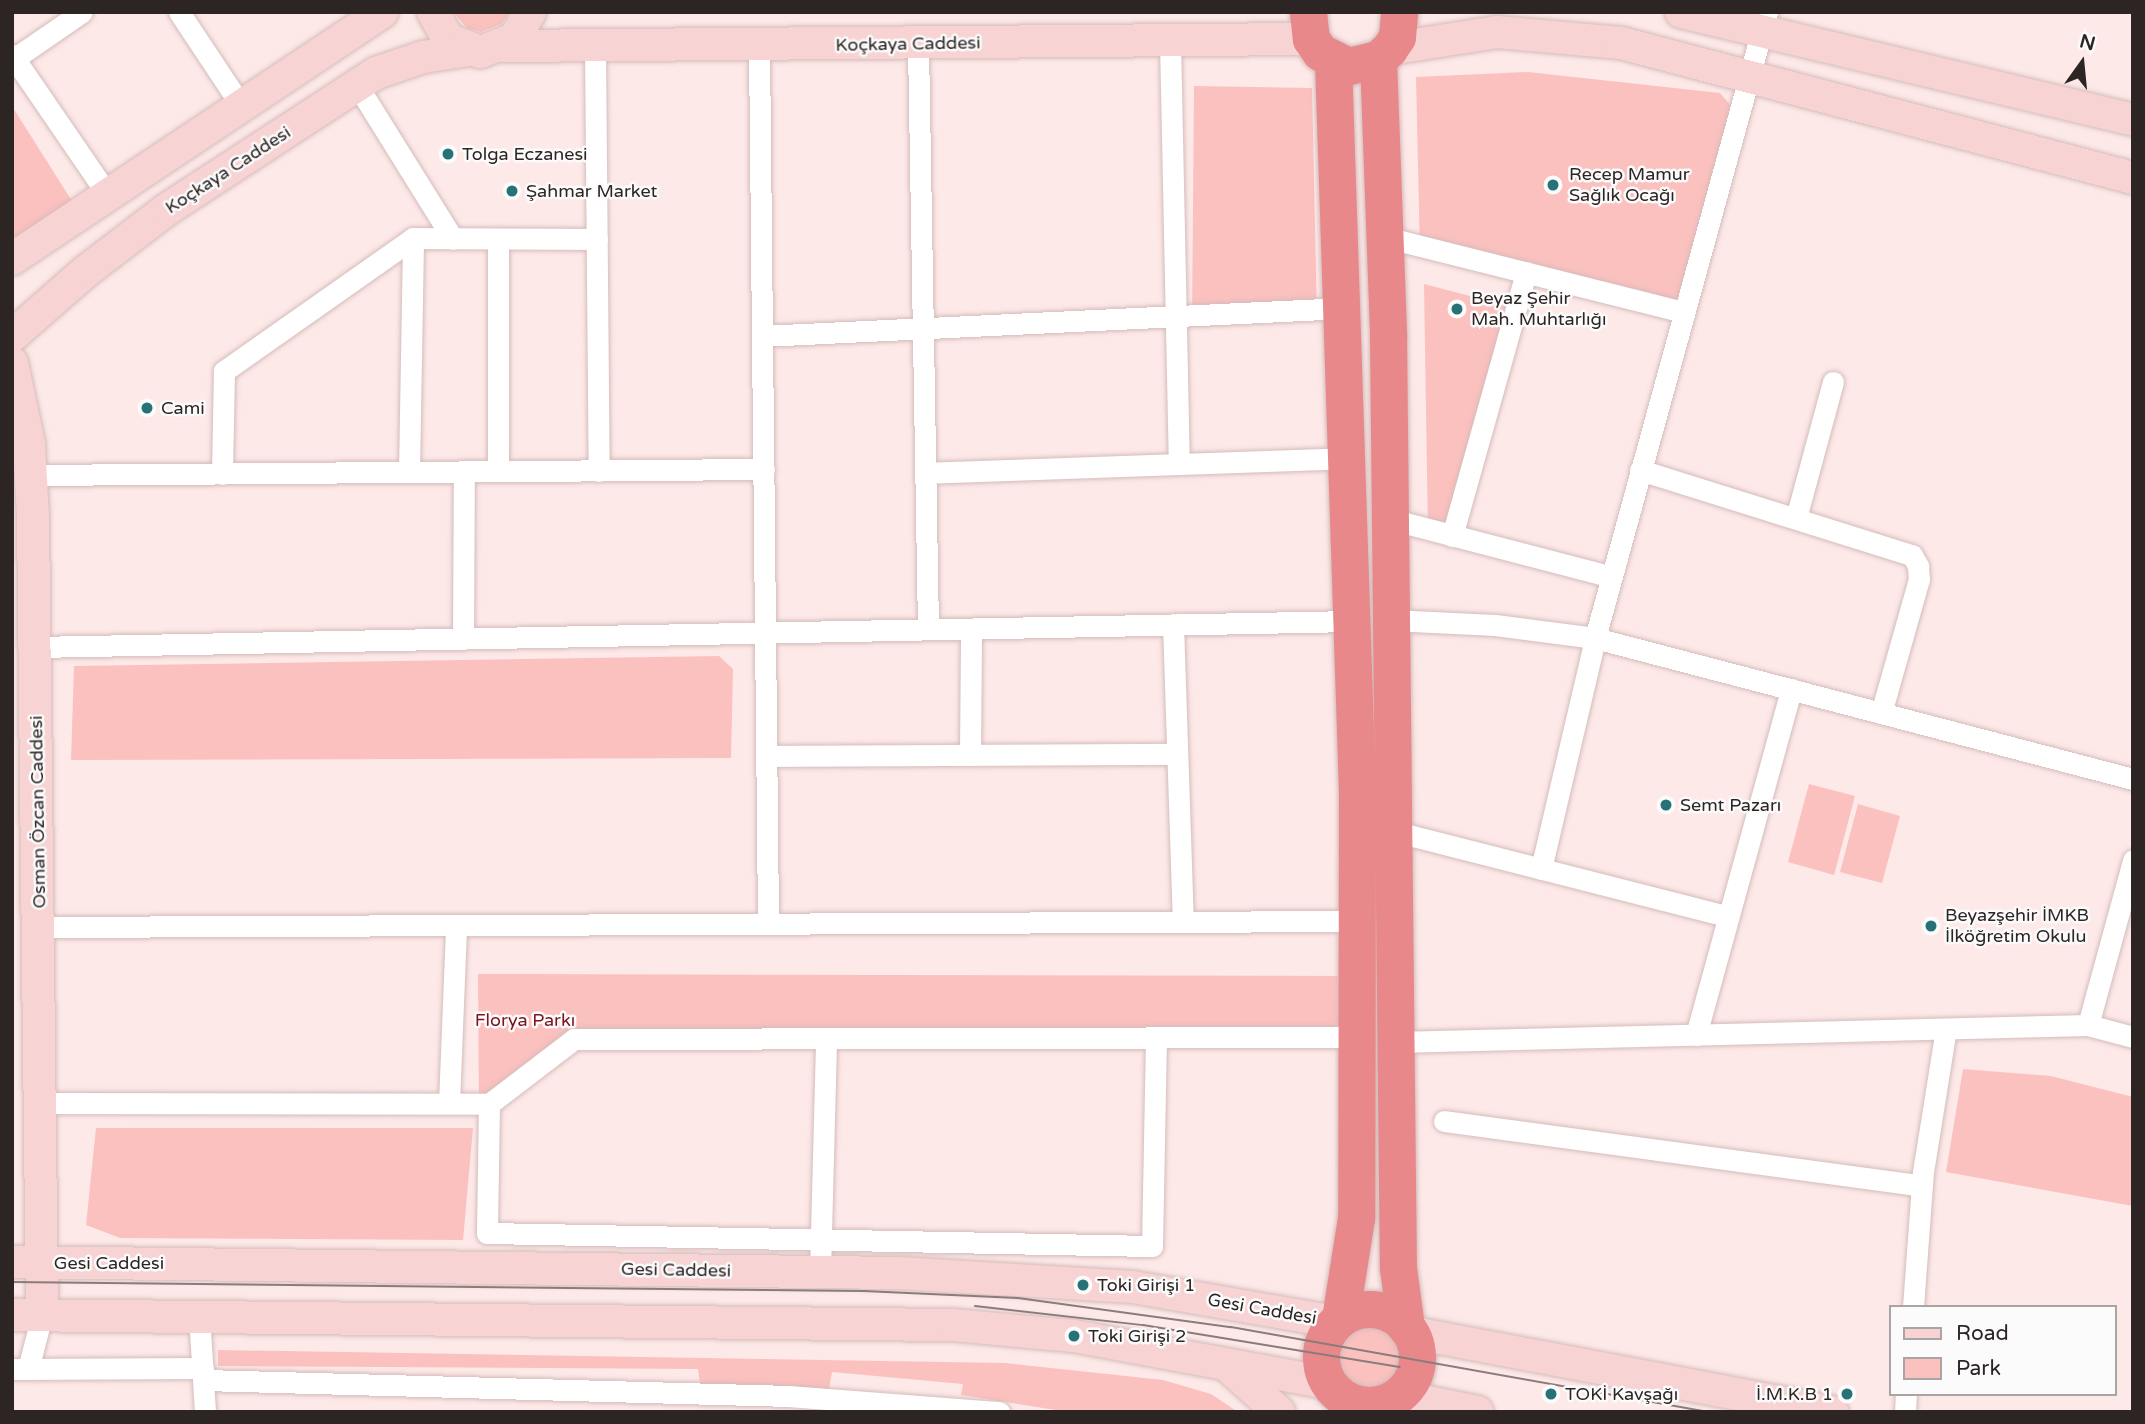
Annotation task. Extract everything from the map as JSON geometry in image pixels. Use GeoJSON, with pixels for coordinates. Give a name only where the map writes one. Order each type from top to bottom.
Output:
{"type":"FeatureCollection","features":[{"type":"Feature","properties":{"kind":"highway"},"geometry":{"type":"LineString","coordinates":[[1318,37],[1349,66],[1384,54],[1397,37],[1399,12]]}},
{"type":"Feature","properties":{"kind":"highway"},"geometry":{"type":"LineString","coordinates":[[1318,37],[1345,308],[1353,621],[1357,921],[1356,1218],[1338,1320]]}},
{"type":"Feature","properties":{"kind":"highway"},"geometry":{"type":"LineString","coordinates":[[1384,54],[1398,1268],[1408,1329],[1416,1348],[1416,1370],[1395,1402],[1379,1405],[1358,1404],[1331,1394],[1321,1355],[1326,1335],[1338,1320],[1359,1310],[1380,1311],[1408,1329]]}},
{"type":"Feature","properties":{"kind":"main road"},"geometry":{"type":"LineString","coordinates":[[12,259],[382,12]]}},
{"type":"Feature","properties":{"kind":"main road"},"geometry":{"type":"LineString","coordinates":[[433,12],[448,39],[469,50]]}},
{"type":"Feature","properties":{"kind":"main road"},"geometry":{"type":"LineString","coordinates":[[504,46],[522,31],[530,12]]}},
{"type":"Feature","properties":{"kind":"main road"},"geometry":{"type":"LineString","coordinates":[[1681,12],[1764,20],[2133,120]]}},
{"type":"Feature","properties":{"kind":"main road"},"geometry":{"type":"LineString","coordinates":[[1384,54],[1497,32],[1591,25],[1748,74],[2133,177]]}},
{"type":"Feature","properties":{"kind":"main road","name":"Koçkaya Caddesi"},"geometry":{"type":"LineString","coordinates":[[12,336],[85,272],[166,210],[357,85],[399,64],[504,46],[759,46],[1318,37]]}},
{"type":"Feature","properties":{"kind":"main road","name":"Osman Özcan Caddesi"},"geometry":{"type":"LineString","coordinates":[[12,363],[32,475],[24,647],[40,927],[43,1103],[27,1262],[27,1315]]}},
{"type":"Feature","properties":{"kind":"main road","name":"Gesi Caddesi"},"geometry":{"type":"LineString","coordinates":[[27,1262],[820,1272],[1133,1287],[1338,1320]]}},
{"type":"Feature","properties":{"kind":"main road"},"geometry":{"type":"LineString","coordinates":[[27,1315],[199,1314],[953,1325],[1074,1336],[1226,1365],[1331,1394]]}},
{"type":"Feature","properties":{"kind":"main road"},"geometry":{"type":"LineString","coordinates":[[1408,1329],[1833,1412]]}},
{"type":"Feature","properties":{"kind":"main road"},"geometry":{"type":"LineString","coordinates":[[1226,1365],[1279,1412]]}},
{"type":"Feature","properties":{"kind":"main road"},"geometry":{"type":"LineString","coordinates":[[1395,1402],[1478,1412]]}},
{"type":"Feature","properties":{"kind":"street"},"geometry":{"type":"LineString","coordinates":[[82,12],[14,56],[108,195]]}},
{"type":"Feature","properties":{"kind":"street"},"geometry":{"type":"LineString","coordinates":[[179,12],[242,107]]}},
{"type":"Feature","properties":{"kind":"street"},"geometry":{"type":"LineString","coordinates":[[1541,869],[1595,638],[1764,20]]}},
{"type":"Feature","properties":{"kind":"street"},"geometry":{"type":"LineString","coordinates":[[1171,41],[1179,464]]}},
{"type":"Feature","properties":{"kind":"street"},"geometry":{"type":"LineString","coordinates":[[918,44],[928,629]]}},
{"type":"Feature","properties":{"kind":"street"},"geometry":{"type":"LineString","coordinates":[[759,46],[768,923]]}},
{"type":"Feature","properties":{"kind":"street"},"geometry":{"type":"LineString","coordinates":[[595,47],[599,471]]}},
{"type":"Feature","properties":{"kind":"street"},"geometry":{"type":"LineString","coordinates":[[357,85],[453,239]]}},
{"type":"Feature","properties":{"kind":"street"},"geometry":{"type":"LineString","coordinates":[[1385,237],[1683,312]]}},
{"type":"Feature","properties":{"kind":"street"},"geometry":{"type":"LineString","coordinates":[[222,474],[224,371],[413,239],[597,239]]}},
{"type":"Feature","properties":{"kind":"street"},"geometry":{"type":"LineString","coordinates":[[409,472],[413,239]]}},
{"type":"Feature","properties":{"kind":"street"},"geometry":{"type":"LineString","coordinates":[[498,239],[498,471]]}},
{"type":"Feature","properties":{"kind":"street"},"geometry":{"type":"LineString","coordinates":[[1452,536],[1526,272]]}},
{"type":"Feature","properties":{"kind":"street"},"geometry":{"type":"LineString","coordinates":[[762,336],[1345,308]]}},
{"type":"Feature","properties":{"kind":"street"},"geometry":{"type":"LineString","coordinates":[[1796,518],[1833,382]]}},
{"type":"Feature","properties":{"kind":"street"},"geometry":{"type":"LineString","coordinates":[[925,473],[1349,458]]}},
{"type":"Feature","properties":{"kind":"street"},"geometry":{"type":"LineString","coordinates":[[32,475],[764,469]]}},
{"type":"Feature","properties":{"kind":"street"},"geometry":{"type":"LineString","coordinates":[[1640,470],[1907,552],[1919,566],[1881,713]]}},
{"type":"Feature","properties":{"kind":"street"},"geometry":{"type":"LineString","coordinates":[[463,639],[464,471]]}},
{"type":"Feature","properties":{"kind":"street"},"geometry":{"type":"LineString","coordinates":[[1390,519],[1612,577]]}},
{"type":"Feature","properties":{"kind":"street"},"geometry":{"type":"LineString","coordinates":[[1391,620],[1494,625],[1595,638],[2133,779]]}},
{"type":"Feature","properties":{"kind":"street"},"geometry":{"type":"LineString","coordinates":[[24,647],[1353,621]]}},
{"type":"Feature","properties":{"kind":"street"},"geometry":{"type":"LineString","coordinates":[[1173,624],[1175,754],[1183,921]]}},
{"type":"Feature","properties":{"kind":"street"},"geometry":{"type":"LineString","coordinates":[[971,629],[971,755]]}},
{"type":"Feature","properties":{"kind":"street"},"geometry":{"type":"LineString","coordinates":[[1696,1035],[1791,689]]}},
{"type":"Feature","properties":{"kind":"street"},"geometry":{"type":"LineString","coordinates":[[766,756],[1175,754]]}},
{"type":"Feature","properties":{"kind":"street"},"geometry":{"type":"LineString","coordinates":[[1393,831],[1727,916]]}},
{"type":"Feature","properties":{"kind":"street"},"geometry":{"type":"LineString","coordinates":[[2088,1025],[2131,872]]}},
{"type":"Feature","properties":{"kind":"street"},"geometry":{"type":"LineString","coordinates":[[40,927],[1357,921]]}},
{"type":"Feature","properties":{"kind":"street"},"geometry":{"type":"LineString","coordinates":[[449,1103],[456,925]]}},
{"type":"Feature","properties":{"kind":"street"},"geometry":{"type":"LineString","coordinates":[[1395,1042],[2088,1025],[2133,1037]]}},
{"type":"Feature","properties":{"kind":"street"},"geometry":{"type":"LineString","coordinates":[[1913,1305],[1922,1185],[1946,1029]]}},
{"type":"Feature","properties":{"kind":"street"},"geometry":{"type":"LineString","coordinates":[[489,1104],[487,1233],[1152,1246],[1156,1037]]}},
{"type":"Feature","properties":{"kind":"street"},"geometry":{"type":"LineString","coordinates":[[43,1103],[489,1104],[573,1039],[1356,1037]]}},
{"type":"Feature","properties":{"kind":"street"},"geometry":{"type":"LineString","coordinates":[[820,1272],[826,1038]]}},
{"type":"Feature","properties":{"kind":"street"},"geometry":{"type":"LineString","coordinates":[[1444,1121],[1922,1185]]}},
{"type":"Feature","properties":{"kind":"street"},"geometry":{"type":"LineString","coordinates":[[199,1314],[205,1412]]}},
{"type":"Feature","properties":{"kind":"street"},"geometry":{"type":"LineString","coordinates":[[27,1315],[20,1369],[203,1374],[706,1403],[999,1412]]}},
{"type":"Feature","properties":{"kind":"green space"},"geometry":{"type":"Polygon","coordinates":[[[453,12],[510,12],[501,24],[481,32],[467,28],[453,12]]]}},
{"type":"Feature","properties":{"kind":"green space"},"geometry":{"type":"Polygon","coordinates":[[[1528,72],[1720,93],[1732,107],[1673,319],[1420,254],[1416,77],[1528,72]]]}},
{"type":"Feature","properties":{"kind":"green space"},"geometry":{"type":"Polygon","coordinates":[[[1194,86],[1312,88],[1317,320],[1192,323],[1194,86]]]}},
{"type":"Feature","properties":{"kind":"green space"},"geometry":{"type":"Polygon","coordinates":[[[12,106],[82,217],[12,263],[12,106]]]}},
{"type":"Feature","properties":{"kind":"green space"},"geometry":{"type":"Polygon","coordinates":[[[1424,284],[1520,309],[1456,542],[1428,535],[1424,284]]]}},
{"type":"Feature","properties":{"kind":"green space"},"geometry":{"type":"Polygon","coordinates":[[[719,656],[733,669],[731,758],[71,760],[74,666],[719,656]]]}},
{"type":"Feature","properties":{"kind":"green space"},"geometry":{"type":"Polygon","coordinates":[[[1809,784],[1855,796],[1834,875],[1788,862],[1809,784]]]}},
{"type":"Feature","properties":{"kind":"green space"},"geometry":{"type":"Polygon","coordinates":[[[1858,804],[1900,816],[1882,883],[1840,872],[1858,804]]]}},
{"type":"Feature","properties":{"kind":"green space","name":"Florya Parkı"},"geometry":{"type":"Polygon","coordinates":[[[478,974],[1343,976],[1344,1043],[572,1043],[479,1111],[478,974]]]}},
{"type":"Feature","properties":{"kind":"green space"},"geometry":{"type":"Polygon","coordinates":[[[1963,1069],[2051,1076],[2133,1097],[2133,1206],[1946,1172],[1963,1069]]]}},
{"type":"Feature","properties":{"kind":"green space"},"geometry":{"type":"Polygon","coordinates":[[[96,1128],[473,1128],[463,1240],[120,1238],[86,1225],[96,1128]]]}},
{"type":"Feature","properties":{"kind":"green space"},"geometry":{"type":"Polygon","coordinates":[[[1369,1321],[1389,1327],[1399,1337],[1405,1357],[1399,1377],[1389,1387],[1369,1393],[1349,1387],[1339,1377],[1333,1357],[1339,1337],[1349,1327],[1369,1321]]]}},
{"type":"Feature","properties":{"kind":"green space"},"geometry":{"type":"Polygon","coordinates":[[[218,1350],[1005,1363],[1163,1380],[1211,1394],[1238,1412],[1068,1412],[961,1395],[963,1384],[832,1372],[829,1389],[700,1384],[698,1369],[218,1366],[218,1350]]]}},
{"type":"Feature","properties":{"kind":"tram line"},"geometry":{"type":"LineString","coordinates":[[12,1282],[864,1291],[1018,1298],[1231,1327],[1709,1412]]}},
{"type":"Feature","properties":{"kind":"tram line"},"geometry":{"type":"LineString","coordinates":[[975,1306],[1143,1325],[1400,1367]]}},
{"type":"Feature","properties":{"kind":"place","name":"Tolga Eczanesi"},"geometry":{"type":"Point","coordinates":[448,154]}},
{"type":"Feature","properties":{"kind":"place","name":"Recep Mamur Sağlık Ocağı"},"geometry":{"type":"Point","coordinates":[1553,185]}},
{"type":"Feature","properties":{"kind":"place","name":"Şahmar Market"},"geometry":{"type":"Point","coordinates":[512,191]}},
{"type":"Feature","properties":{"kind":"place","name":"Beyaz Şehir Mah. Muhtarlığı"},"geometry":{"type":"Point","coordinates":[1457,309]}},
{"type":"Feature","properties":{"kind":"place","name":"Cami"},"geometry":{"type":"Point","coordinates":[147,408]}},
{"type":"Feature","properties":{"kind":"place","name":"Semt Pazarı"},"geometry":{"type":"Point","coordinates":[1666,805]}},
{"type":"Feature","properties":{"kind":"place","name":"Beyazşehir İMKB İlköğretim Okulu"},"geometry":{"type":"Point","coordinates":[1931,926]}},
{"type":"Feature","properties":{"kind":"place","name":"Toki Girişi 1"},"geometry":{"type":"Point","coordinates":[1083,1285]}},
{"type":"Feature","properties":{"kind":"place","name":"Toki Girişi 2"},"geometry":{"type":"Point","coordinates":[1074,1336]}},
{"type":"Feature","properties":{"kind":"place","name":"TOKİ Kavşağı"},"geometry":{"type":"Point","coordinates":[1551,1394]}},
{"type":"Feature","properties":{"kind":"place","name":"İ.M.K.B 1"},"geometry":{"type":"Point","coordinates":[1847,1394]}}]}
